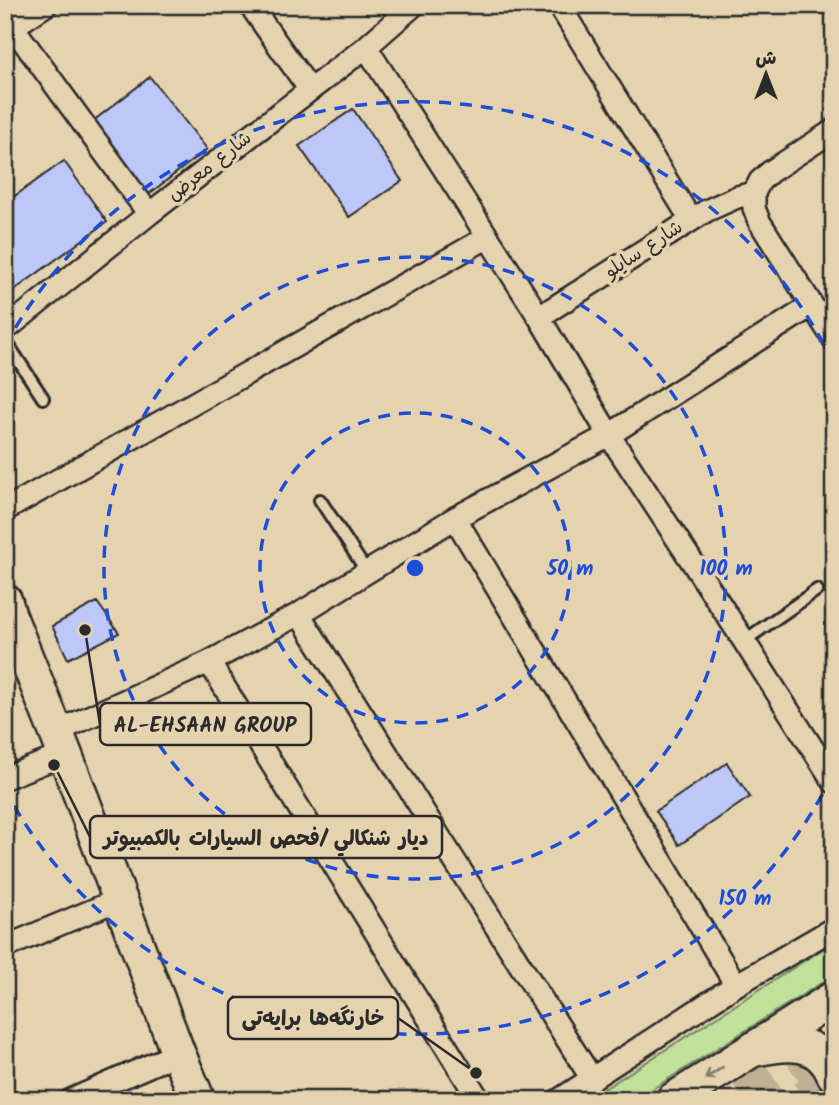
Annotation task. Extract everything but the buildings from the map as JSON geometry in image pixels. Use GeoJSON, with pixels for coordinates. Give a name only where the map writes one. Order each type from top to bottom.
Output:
{"type":"FeatureCollection","features":[{"type":"Feature","properties":{"kind":"main road"},"geometry":{"type":"LineString","coordinates":[[7,611],[198,1100]]}},
{"type":"Feature","properties":{"kind":"main road"},"geometry":{"type":"LineString","coordinates":[[673,1100],[834,998]]}},
{"type":"Feature","properties":{"kind":"main road"},"geometry":{"type":"LineString","coordinates":[[749,1050],[791,1044],[808,1047],[819,1053],[834,1076]]}},
{"type":"Feature","properties":{"kind":"street"},"geometry":{"type":"LineString","coordinates":[[46,5],[9,29],[149,214]]}},
{"type":"Feature","properties":{"kind":"street"},"geometry":{"type":"LineString","coordinates":[[250,5],[310,90]]}},
{"type":"Feature","properties":{"kind":"street","name":"شارع معرض"},"geometry":{"type":"LineString","coordinates":[[5,330],[149,214],[366,47],[391,14],[414,5]]}},
{"type":"Feature","properties":{"kind":"street"},"geometry":{"type":"LineString","coordinates":[[559,5],[691,220]]}},
{"type":"Feature","properties":{"kind":"street"},"geometry":{"type":"LineString","coordinates":[[366,47],[539,317],[609,435],[834,782]]}},
{"type":"Feature","properties":{"kind":"street","name":"شارع سايلو"},"geometry":{"type":"LineString","coordinates":[[539,317],[691,220],[721,204],[754,193],[760,181],[770,172],[834,130]]}},
{"type":"Feature","properties":{"kind":"street"},"geometry":{"type":"LineString","coordinates":[[754,193],[754,208],[759,220],[834,340]]}},
{"type":"Feature","properties":{"kind":"street"},"geometry":{"type":"LineString","coordinates":[[5,510],[488,237]]}},
{"type":"Feature","properties":{"kind":"street"},"geometry":{"type":"LineString","coordinates":[[5,778],[60,743],[299,614],[455,518],[609,435],[811,306]]}},
{"type":"Feature","properties":{"kind":"street"},"geometry":{"type":"LineString","coordinates":[[455,518],[736,985]]}},
{"type":"Feature","properties":{"kind":"street"},"geometry":{"type":"LineString","coordinates":[[299,614],[592,1079]]}},
{"type":"Feature","properties":{"kind":"street"},"geometry":{"type":"LineString","coordinates":[[209,662],[479,1100]]}},
{"type":"Feature","properties":{"kind":"street"},"geometry":{"type":"LineString","coordinates":[[5,947],[120,899]]}},
{"type":"Feature","properties":{"kind":"street"},"geometry":{"type":"LineString","coordinates":[[559,1100],[736,985],[834,928]]}},
{"type":"Feature","properties":{"kind":"street"},"geometry":{"type":"LineString","coordinates":[[71,1100],[178,1053]]}},
{"type":"Feature","properties":{"kind":"lane"},"geometry":{"type":"LineString","coordinates":[[5,340],[43,398]]}},
{"type":"Feature","properties":{"kind":"lane"},"geometry":{"type":"LineString","coordinates":[[320,500],[367,572]]}},
{"type":"Feature","properties":{"kind":"lane"},"geometry":{"type":"LineString","coordinates":[[744,641],[817,590]]}},
{"type":"Feature","properties":{"kind":"green space"},"geometry":{"type":"Polygon","coordinates":[[[834,942],[834,975],[635,1100],[587,1100],[834,942]]]}},
{"type":"Feature","properties":{"kind":"tunnel"},"geometry":{"type":"LineString","coordinates":[[743,1100],[834,1043]]}},
{"type":"Feature","properties":{"kind":"tunnel"},"geometry":{"type":"LineString","coordinates":[[804,1100],[834,1081]]}},
{"type":"Feature","properties":{"kind":"place","name":"AL-EHSAAN GROUP"},"geometry":{"type":"Point","coordinates":[85,630]}},
{"type":"Feature","properties":{"kind":"place","name":"ديار شنكالي /فحص السيارات بالكمبيوتر"},"geometry":{"type":"Point","coordinates":[54,765]}},
{"type":"Feature","properties":{"kind":"place","name":"خارنگه‌ها برايه‌تى"},"geometry":{"type":"Point","coordinates":[476,1073]}}]}
